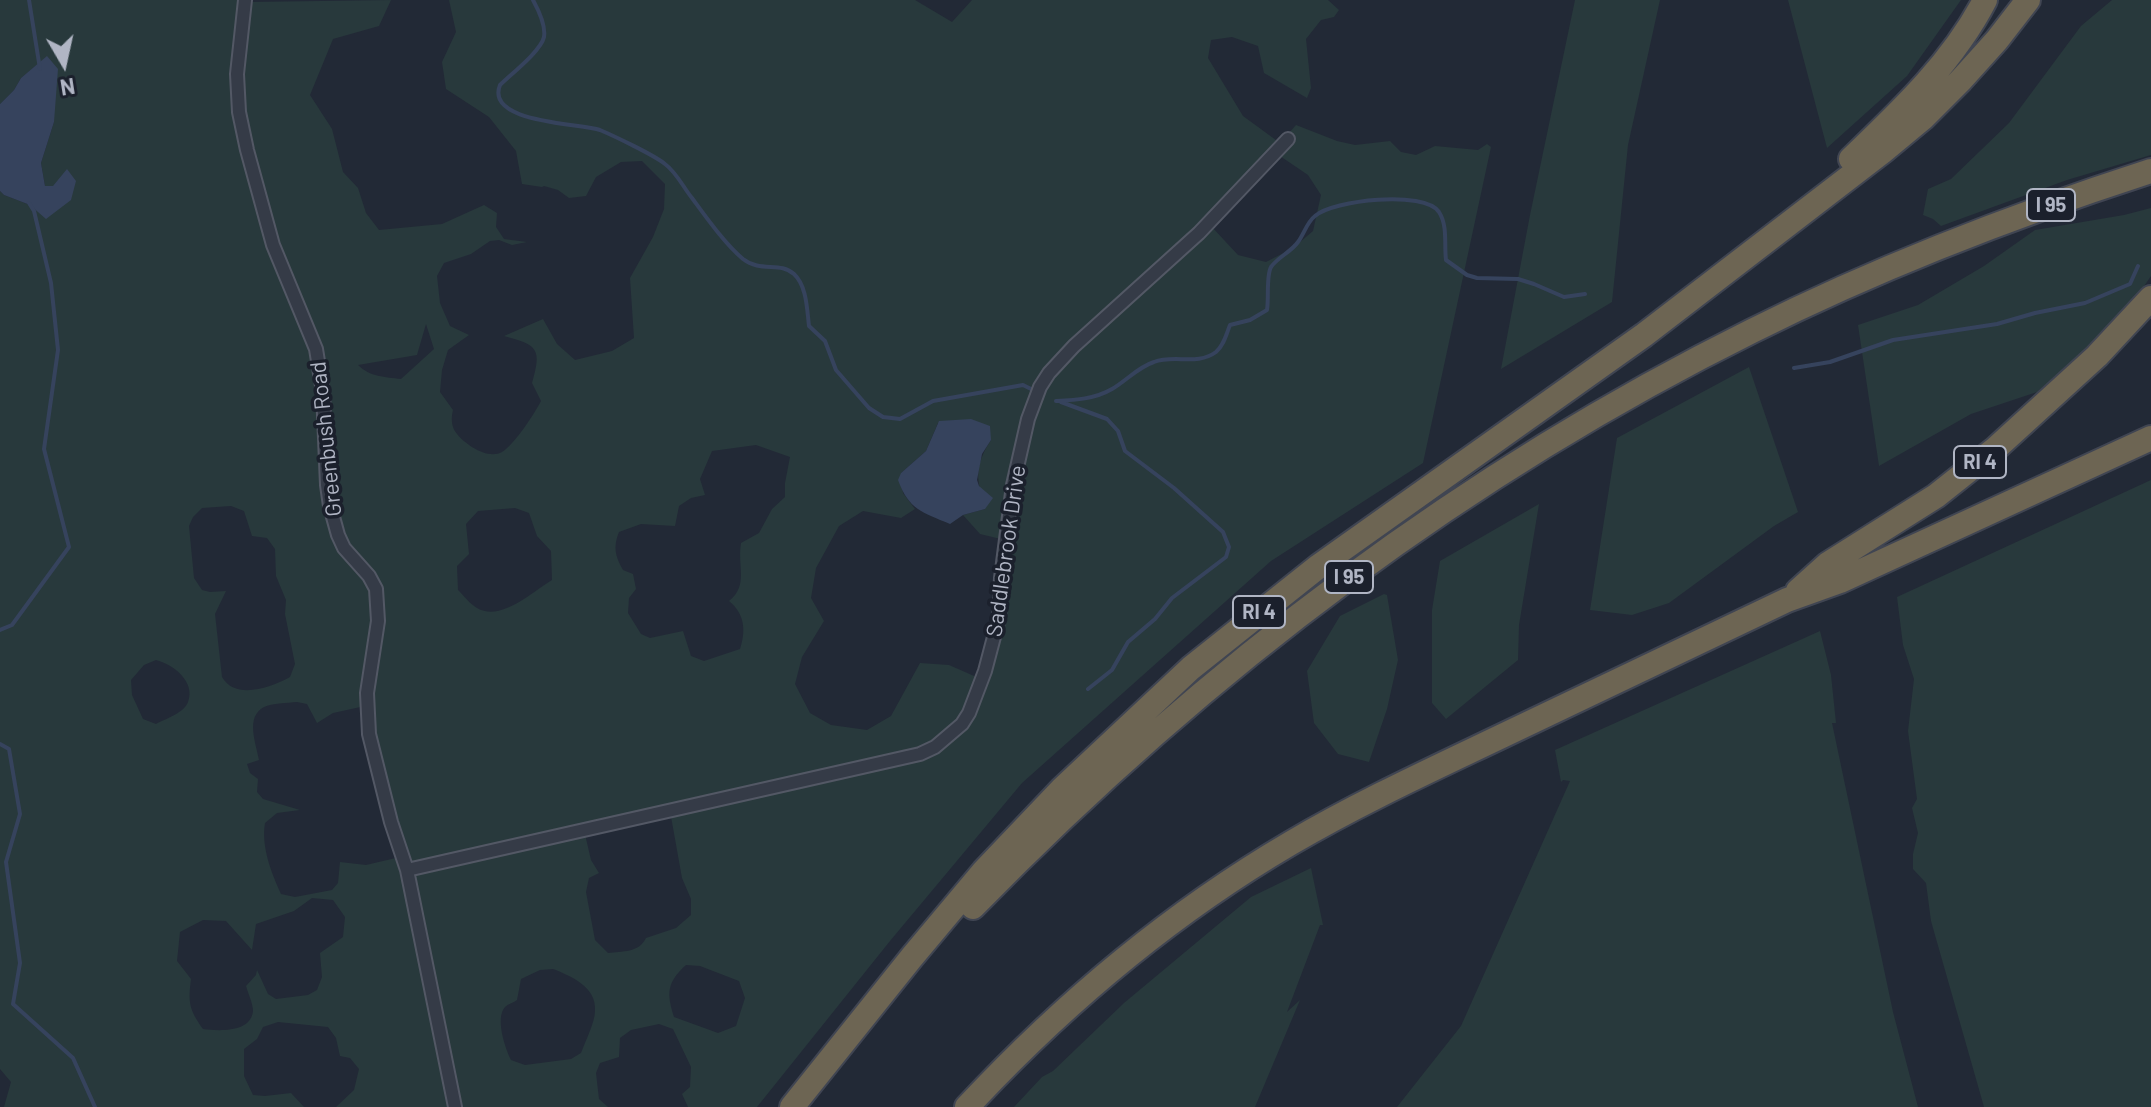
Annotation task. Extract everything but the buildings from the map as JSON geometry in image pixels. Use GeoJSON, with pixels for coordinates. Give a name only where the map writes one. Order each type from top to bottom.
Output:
{"type":"FeatureCollection","features":[{"type":"Feature","properties":{"kind":"highway"},"geometry":{"type":"LineString","coordinates":[[1746,256],[1926,84],[1966,34],[1985,0]]}},
{"type":"Feature","properties":{"kind":"highway","name":"RI 4"},"geometry":{"type":"LineString","coordinates":[[842,1045],[984,871],[1062,789],[1191,668],[1319,566],[1598,369],[1882,152],[1923,118],[1980,60],[2028,0]]}},
{"type":"Feature","properties":{"kind":"highway","name":"I 95"},"geometry":{"type":"LineString","coordinates":[[792,1107],[842,1045],[994,884],[1075,807],[1237,663],[1379,555],[1446,509],[1608,408],[1753,331],[1926,253],[2053,204],[2151,171]]}},
{"type":"Feature","properties":{"kind":"highway","name":"RI 4"},"geometry":{"type":"LineString","coordinates":[[1787,600],[1828,564],[1936,496],[1994,450],[2097,356],[2151,298]]}},
{"type":"Feature","properties":{"kind":"highway"},"geometry":{"type":"LineString","coordinates":[[967,1107],[1034,1038],[1114,968],[1200,902],[1290,843],[1385,792],[1787,600],[1840,581],[2151,438]]}},
{"type":"Feature","properties":{"kind":"street","name":"Greenbush Road"},"geometry":{"type":"LineString","coordinates":[[245,0],[237,74],[239,112],[273,245],[316,349],[323,392],[327,485],[338,535],[376,589],[378,621],[367,693],[369,734],[391,822],[407,870],[455,1107]]}},
{"type":"Feature","properties":{"kind":"street","name":"Saddlebrook Drive"},"geometry":{"type":"LineString","coordinates":[[407,870],[920,754],[953,733],[969,713],[985,671],[999,618],[1013,485],[1028,419],[1040,387],[1074,346],[1199,233],[1288,139]]}},
{"type":"Feature","properties":{"kind":"shaded area"},"geometry":{"type":"Polygon","coordinates":[[[0,0],[391,0],[379,26],[333,39],[310,95],[332,129],[343,172],[358,188],[366,213],[379,230],[442,224],[484,205],[497,213],[496,227],[504,239],[527,242],[512,245],[499,240],[490,241],[471,254],[444,263],[437,276],[440,303],[450,326],[469,335],[448,350],[440,392],[453,410],[452,422],[457,434],[472,447],[490,454],[502,452],[512,443],[541,401],[532,383],[537,363],[534,350],[524,342],[504,336],[543,319],[557,344],[575,360],[612,351],[634,338],[630,278],[653,237],[664,209],[665,184],[642,161],[621,162],[596,177],[586,196],[569,198],[558,190],[522,184],[516,151],[489,117],[446,89],[442,62],[456,32],[449,0],[915,0],[952,22],[972,0],[1328,0],[1339,10],[1334,17],[1321,20],[1306,39],[1311,88],[1307,98],[1264,73],[1258,46],[1232,37],[1211,40],[1208,58],[1243,116],[1280,143],[1296,125],[1355,145],[1390,141],[1401,152],[1416,155],[1435,146],[1478,150],[1487,144],[1491,147],[1423,463],[1271,561],[1022,783],[757,1107],[688,1107],[682,1094],[690,1087],[691,1067],[673,1029],[659,1024],[631,1030],[620,1038],[619,1057],[600,1063],[596,1073],[599,1099],[608,1107],[336,1107],[354,1090],[359,1069],[350,1058],[340,1056],[336,1038],[328,1027],[278,1022],[263,1027],[257,1039],[244,1049],[244,1076],[253,1095],[291,1093],[304,1107],[4,1107],[11,1082],[0,1069],[0,191],[30,205],[53,186],[45,186],[41,163],[54,122],[47,57],[21,78],[0,104],[0,0]],[[1277,154],[1211,226],[1238,255],[1266,262],[1293,248],[1313,231],[1321,195],[1308,175],[1277,154]],[[426,324],[417,355],[358,365],[373,374],[401,379],[434,349],[426,324]],[[938,423],[926,451],[901,473],[903,493],[915,509],[901,518],[863,511],[839,526],[816,568],[811,598],[824,621],[802,657],[795,684],[810,713],[831,725],[867,730],[891,716],[920,663],[949,665],[981,679],[986,669],[1005,540],[980,534],[963,515],[985,509],[978,474],[981,458],[991,440],[938,423]],[[756,445],[712,451],[700,479],[705,495],[691,498],[679,506],[675,526],[641,524],[619,532],[616,542],[617,556],[623,570],[633,574],[636,589],[629,598],[628,613],[641,634],[650,638],[683,631],[691,656],[704,661],[740,649],[743,623],[729,601],[741,582],[741,543],[759,533],[772,509],[785,497],[790,457],[756,445]],[[231,506],[202,508],[189,526],[194,578],[202,590],[226,591],[215,614],[222,677],[235,688],[253,690],[290,677],[295,664],[285,614],[286,600],[276,576],[275,549],[267,538],[252,536],[244,511],[231,506]],[[515,508],[478,511],[466,524],[469,554],[457,566],[458,590],[474,606],[486,611],[516,604],[552,580],[551,551],[537,536],[529,513],[515,508]],[[156,660],[144,665],[131,680],[132,695],[143,719],[156,724],[178,712],[188,702],[190,695],[186,681],[163,662],[156,660]],[[284,703],[258,711],[253,731],[259,760],[247,764],[250,773],[258,779],[257,792],[263,799],[300,810],[277,813],[265,823],[264,832],[268,859],[281,894],[295,897],[332,890],[338,883],[340,862],[366,865],[400,857],[365,706],[333,713],[317,723],[307,704],[284,703]],[[670,811],[584,830],[591,860],[599,873],[589,878],[586,892],[595,940],[608,953],[635,949],[646,938],[676,928],[691,915],[691,899],[682,878],[670,811]],[[312,898],[294,911],[256,924],[252,950],[226,921],[203,920],[180,932],[177,961],[191,979],[191,1006],[203,1029],[233,1029],[251,1018],[253,1011],[246,986],[257,970],[268,994],[276,999],[308,995],[317,990],[322,977],[320,953],[343,937],[345,917],[333,900],[312,898]],[[686,965],[672,983],[669,995],[674,1017],[718,1033],[736,1026],[745,998],[739,981],[700,966],[686,965]],[[553,969],[540,970],[521,979],[517,1000],[505,1007],[501,1018],[504,1041],[511,1060],[525,1065],[571,1059],[581,1053],[595,1011],[592,995],[582,984],[553,969]]]}},
{"type":"Feature","properties":{"kind":"shaded area"},"geometry":{"type":"Polygon","coordinates":[[[1575,0],[1660,0],[1628,145],[1612,302],[1501,369],[1530,215],[1575,0]]]}},
{"type":"Feature","properties":{"kind":"shaded area"},"geometry":{"type":"Polygon","coordinates":[[[1788,0],[1961,0],[1907,76],[1827,148],[1788,0]]]}},
{"type":"Feature","properties":{"kind":"shaded area"},"geometry":{"type":"Polygon","coordinates":[[[2112,0],[2151,0],[2151,155],[2067,180],[1941,226],[1923,215],[1928,189],[1951,179],[2009,123],[2081,26],[2112,0]]]}},
{"type":"Feature","properties":{"kind":"shaded area"},"geometry":{"type":"Polygon","coordinates":[[[2151,208],[2151,276],[2138,295],[2073,361],[2037,392],[1971,414],[1879,466],[1858,325],[1918,305],[1984,266],[2035,230],[2151,208]]]}},
{"type":"Feature","properties":{"kind":"shaded area"},"geometry":{"type":"Polygon","coordinates":[[[1749,367],[1798,512],[1669,603],[1632,615],[1590,610],[1617,438],[1749,367]]]}},
{"type":"Feature","properties":{"kind":"shaded area"},"geometry":{"type":"Polygon","coordinates":[[[2151,480],[2151,1107],[1984,1107],[1931,921],[1926,883],[1913,869],[1918,833],[1912,808],[1917,799],[1908,731],[1914,679],[1903,645],[1897,597],[2151,480]]]}},
{"type":"Feature","properties":{"kind":"shaded area"},"geometry":{"type":"Polygon","coordinates":[[[1539,504],[1519,625],[1518,660],[1446,719],[1432,703],[1432,610],[1440,561],[1539,504]]]}},
{"type":"Feature","properties":{"kind":"shaded area"},"geometry":{"type":"Polygon","coordinates":[[[1387,595],[1398,660],[1387,709],[1369,762],[1338,754],[1314,723],[1307,671],[1340,616],[1387,595]]]}},
{"type":"Feature","properties":{"kind":"shaded area"},"geometry":{"type":"Polygon","coordinates":[[[1820,631],[1831,675],[1836,723],[1832,723],[1893,1012],[1918,1107],[1397,1107],[1461,1026],[1570,781],[1561,782],[1555,750],[1820,631]]]}},
{"type":"Feature","properties":{"kind":"shaded area"},"geometry":{"type":"Polygon","coordinates":[[[1311,868],[1323,925],[1320,925],[1287,1012],[1300,1000],[1255,1107],[1014,1107],[1042,1077],[1053,1071],[1124,1003],[1251,897],[1311,868]]]}},
{"type":"Feature","properties":{"kind":"water"},"geometry":{"type":"Polygon","coordinates":[[[47,56],[58,69],[54,122],[41,163],[45,186],[53,186],[67,169],[76,181],[71,200],[46,219],[30,205],[0,191],[0,104],[21,78],[47,56]]]}},
{"type":"Feature","properties":{"kind":"water"},"geometry":{"type":"Polygon","coordinates":[[[971,419],[990,426],[991,440],[982,454],[977,480],[979,486],[993,498],[985,509],[963,515],[950,524],[912,504],[898,480],[901,473],[926,451],[939,421],[971,419]]]}},
{"type":"Feature","properties":{"kind":"waterway"},"geometry":{"type":"LineString","coordinates":[[29,0],[40,69]]}},
{"type":"Feature","properties":{"kind":"waterway"},"geometry":{"type":"LineString","coordinates":[[533,0],[543,23],[544,37],[531,56],[500,85],[499,98],[506,107],[536,119],[600,130],[665,164],[743,259],[757,265],[783,268],[794,274],[806,298],[809,326],[825,341],[836,370],[869,408],[883,417],[900,419],[933,401],[1023,385],[1031,389]]}},
{"type":"Feature","properties":{"kind":"waterway"},"geometry":{"type":"LineString","coordinates":[[1056,401],[1099,395],[1154,362],[1201,358],[1216,352],[1230,325],[1250,320],[1267,310],[1271,267],[1295,246],[1310,221],[1325,210],[1358,202],[1398,199],[1430,205],[1439,212],[1444,223],[1446,260],[1467,275],[1518,279],[1564,297],[1585,294]]}},
{"type":"Feature","properties":{"kind":"waterway"},"geometry":{"type":"LineString","coordinates":[[0,630],[12,625],[69,547],[44,449],[58,350],[51,283],[34,211],[29,203]]}},
{"type":"Feature","properties":{"kind":"waterway"},"geometry":{"type":"LineString","coordinates":[[1794,368],[1830,362],[1893,340],[1997,324],[2085,303],[2130,284],[2138,266]]}},
{"type":"Feature","properties":{"kind":"waterway"},"geometry":{"type":"LineString","coordinates":[[1061,402],[1107,419],[1118,431],[1125,451],[1174,488],[1223,532],[1229,547],[1226,557],[1172,598],[1155,619],[1128,642],[1112,670],[1088,689]]}},
{"type":"Feature","properties":{"kind":"waterway"},"geometry":{"type":"LineString","coordinates":[[0,744],[9,749],[20,814],[6,862],[20,963],[13,1004],[73,1058],[95,1107]]}}]}
